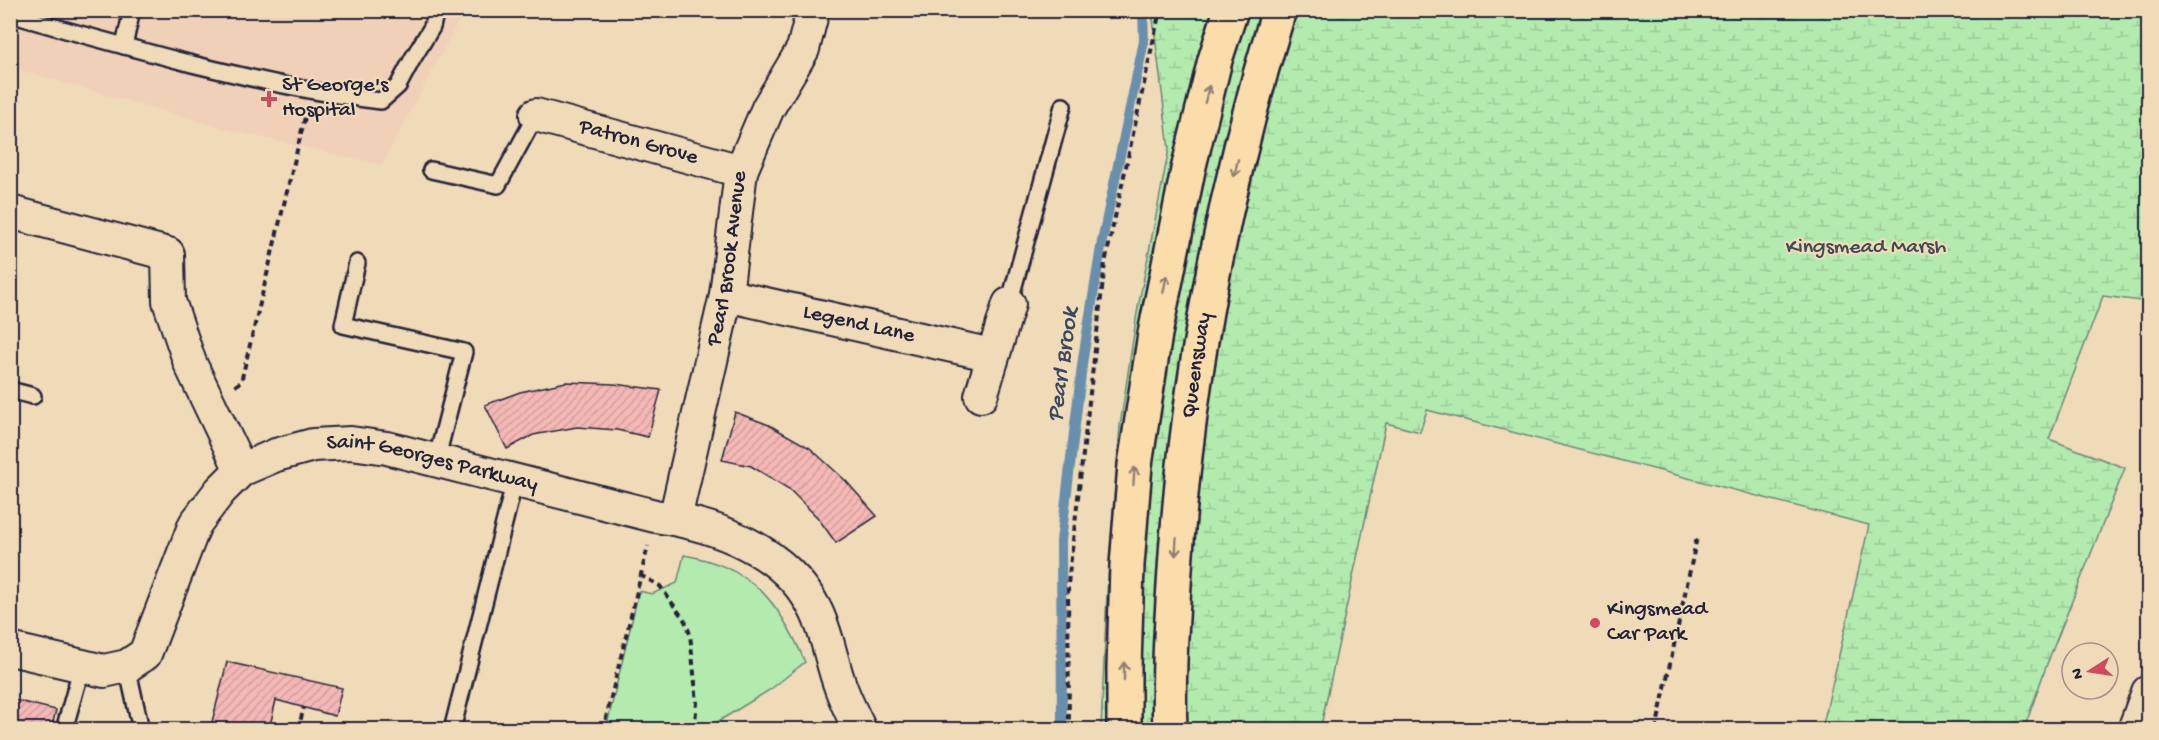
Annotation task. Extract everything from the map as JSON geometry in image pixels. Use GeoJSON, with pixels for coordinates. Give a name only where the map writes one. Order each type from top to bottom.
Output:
{"type":"FeatureCollection","features":[{"type":"Feature","properties":{"kind":"highway"},"geometry":{"type":"LineString","coordinates":[[1124,729],[1128,565],[1135,465],[1155,334],[1188,170],[1215,60],[1231,10]]}},
{"type":"Feature","properties":{"kind":"highway","name":"Queensway"},"geometry":{"type":"LineString","coordinates":[[1170,729],[1177,528],[1189,426],[1210,297],[1236,169],[1259,76],[1280,10]]}},
{"type":"Feature","properties":{"kind":"street","name":"Pearl Brook Avenue"},"geometry":{"type":"LineString","coordinates":[[665,517],[726,296],[741,171],[768,108],[803,49],[813,10]]}},
{"type":"Feature","properties":{"kind":"street","name":"Patron Grove"},"geometry":{"type":"LineString","coordinates":[[537,115],[741,171]]}},
{"type":"Feature","properties":{"kind":"street"},"geometry":{"type":"LineString","coordinates":[[10,212],[168,254],[169,301],[190,363],[241,470]]}},
{"type":"Feature","properties":{"kind":"street","name":"Legend Lane"},"geometry":{"type":"LineString","coordinates":[[726,296],[992,355]]}},
{"type":"Feature","properties":{"kind":"street"},"geometry":{"type":"LineString","coordinates":[[981,396],[1009,304]]}},
{"type":"Feature","properties":{"kind":"street","name":"Saint Georges Parkway"},"geometry":{"type":"LineString","coordinates":[[127,666],[145,654],[195,524],[220,491],[241,470],[276,455],[312,445],[351,443],[387,448],[665,517],[732,537],[759,549],[781,566],[802,588],[815,610],[830,646],[841,687],[860,729]]}},
{"type":"Feature","properties":{"kind":"street"},"geometry":{"type":"LineString","coordinates":[[10,648],[104,671],[127,666]]}},
{"type":"Feature","properties":{"kind":"street"},"geometry":{"type":"LineString","coordinates":[[2134,729],[2148,692]]}},
{"type":"Feature","properties":{"kind":"lane"},"geometry":{"type":"LineString","coordinates":[[124,46],[132,10]]}},
{"type":"Feature","properties":{"kind":"lane"},"geometry":{"type":"LineString","coordinates":[[10,14],[262,81],[381,101],[398,86],[432,27],[436,10]]}},
{"type":"Feature","properties":{"kind":"lane"},"geometry":{"type":"LineString","coordinates":[[1009,304],[1063,106]]}},
{"type":"Feature","properties":{"kind":"lane"},"geometry":{"type":"LineString","coordinates":[[431,170],[498,185],[537,115]]}},
{"type":"Feature","properties":{"kind":"lane"},"geometry":{"type":"LineString","coordinates":[[357,263],[343,325],[464,352],[436,460]]}},
{"type":"Feature","properties":{"kind":"lane"},"geometry":{"type":"LineString","coordinates":[[10,390],[33,396]]}},
{"type":"Feature","properties":{"kind":"lane"},"geometry":{"type":"LineString","coordinates":[[452,729],[515,480]]}},
{"type":"Feature","properties":{"kind":"lane"},"geometry":{"type":"LineString","coordinates":[[64,729],[82,666]]}},
{"type":"Feature","properties":{"kind":"lane"},"geometry":{"type":"LineString","coordinates":[[127,666],[141,729]]}},
{"type":"Feature","properties":{"kind":"path"},"geometry":{"type":"LineString","coordinates":[[1069,729],[1068,584],[1105,263],[1160,10]]}},
{"type":"Feature","properties":{"kind":"path"},"geometry":{"type":"LineString","coordinates":[[208,401],[241,382],[311,90]]}},
{"type":"Feature","properties":{"kind":"path"},"geometry":{"type":"LineString","coordinates":[[603,729],[640,575],[665,517]]}},
{"type":"Feature","properties":{"kind":"path"},"geometry":{"type":"LineString","coordinates":[[1656,729],[1697,537]]}},
{"type":"Feature","properties":{"kind":"path"},"geometry":{"type":"LineString","coordinates":[[640,575],[660,586],[685,621],[690,634],[697,703],[694,729]]}},
{"type":"Feature","properties":{"kind":"path"},"geometry":{"type":"LineString","coordinates":[[298,729],[304,707]]}},
{"type":"Feature","properties":{"kind":"shaded area","name":"St George's Hospital"},"geometry":{"type":"Polygon","coordinates":[[[10,11],[464,11],[382,165],[233,131],[11,68],[10,11]]]}},
{"type":"Feature","properties":{"kind":"green space","name":"Kingsmead Marsh"},"geometry":{"type":"Polygon","coordinates":[[[1152,11],[2148,11],[2148,302],[2103,296],[2049,439],[2125,468],[2047,664],[2024,729],[1822,729],[1869,525],[1427,410],[1420,432],[1386,423],[1322,721],[1316,729],[1101,730],[1107,593],[1120,426],[1137,313],[1169,149],[1152,11]]]}},
{"type":"Feature","properties":{"kind":"green space"},"geometry":{"type":"Polygon","coordinates":[[[684,555],[728,568],[760,590],[785,621],[805,662],[771,689],[706,729],[606,729],[639,591],[652,594],[677,583],[684,555]]]}},
{"type":"Feature","properties":{"kind":"building"},"geometry":{"type":"Polygon","coordinates":[[[566,382],[614,384],[661,390],[648,437],[617,430],[577,427],[533,435],[507,449],[485,405],[520,392],[566,382]]]}},
{"type":"Feature","properties":{"kind":"building"},"geometry":{"type":"Polygon","coordinates":[[[735,412],[769,425],[810,448],[846,481],[877,516],[836,543],[818,518],[789,489],[751,466],[722,460],[735,412]]]}},
{"type":"Feature","properties":{"kind":"building"},"geometry":{"type":"Polygon","coordinates":[[[227,662],[342,688],[335,716],[276,700],[269,730],[210,730],[227,662]]]}},
{"type":"Feature","properties":{"kind":"building"},"geometry":{"type":"Polygon","coordinates":[[[10,699],[56,710],[51,730],[10,730],[10,699]]]}},
{"type":"Feature","properties":{"kind":"waterway","name":"Pearl Brook"},"geometry":{"type":"LineString","coordinates":[[1062,730],[1061,541],[1083,358],[1102,241],[1144,41],[1143,10]]}},
{"type":"Feature","properties":{"kind":"place","name":"St George's Hospital"},"geometry":{"type":"Point","coordinates":[269,99]}},
{"type":"Feature","properties":{"kind":"place","name":"Kingsmead Car Park"},"geometry":{"type":"Point","coordinates":[1595,623]}}]}
